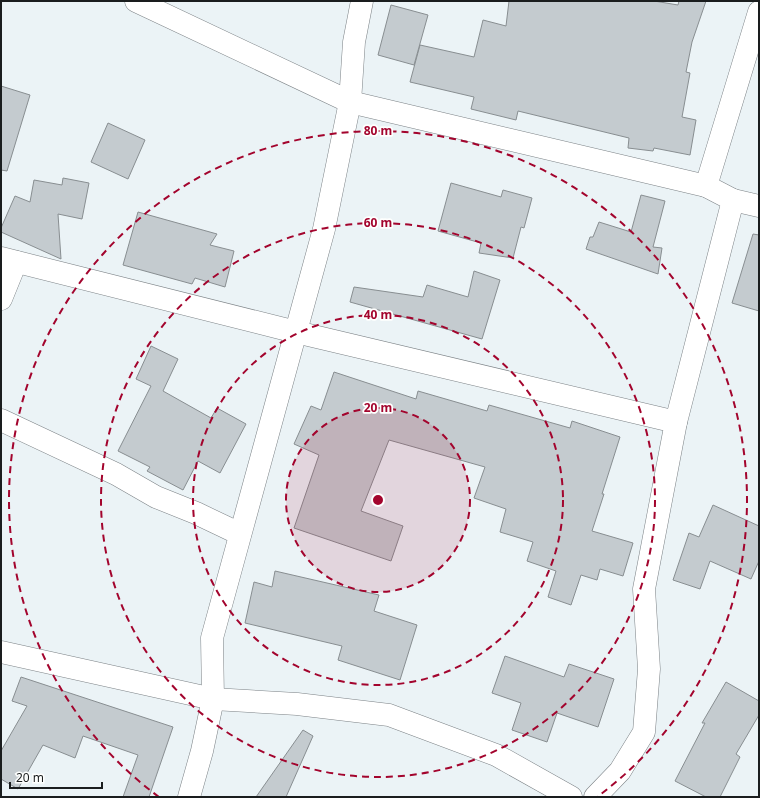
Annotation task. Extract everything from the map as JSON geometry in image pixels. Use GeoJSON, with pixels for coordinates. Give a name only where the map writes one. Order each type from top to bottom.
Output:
{"type":"FeatureCollection","features":[{"type":"Feature","properties":{"kind":"street"},"geometry":{"type":"LineString","coordinates":[[136,1],[350,102],[706,186],[733,200],[759,206]]}},
{"type":"Feature","properties":{"kind":"street"},"geometry":{"type":"LineString","coordinates":[[189,797],[202,751],[213,699],[212,638],[324,229],[350,102],[354,42],[362,1]]}},
{"type":"Feature","properties":{"kind":"street"},"geometry":{"type":"LineString","coordinates":[[706,186],[759,12]]}},
{"type":"Feature","properties":{"kind":"street"},"geometry":{"type":"LineString","coordinates":[[596,797],[620,772],[644,732],[649,669],[644,589],[676,422],[733,200]]}},
{"type":"Feature","properties":{"kind":"street"},"geometry":{"type":"LineString","coordinates":[[1,299],[9,260],[296,332],[676,422]]}},
{"type":"Feature","properties":{"kind":"street"},"geometry":{"type":"LineString","coordinates":[[1,420],[116,474],[156,497],[196,512],[240,534]]}},
{"type":"Feature","properties":{"kind":"street"},"geometry":{"type":"LineString","coordinates":[[1,652],[213,699],[297,704],[389,715],[496,755],[571,797]]}},
{"type":"Feature","properties":{"kind":"building"},"geometry":{"type":"Polygon","coordinates":[[[509,1],[654,1],[678,5],[679,1],[706,1],[692,42],[686,72],[690,73],[682,117],[696,120],[690,155],[654,148],[653,151],[628,148],[629,138],[518,111],[516,120],[471,109],[474,97],[410,82],[420,45],[474,57],[483,20],[506,26],[509,1]]]}},
{"type":"Feature","properties":{"kind":"building"},"geometry":{"type":"Polygon","coordinates":[[[391,5],[428,15],[414,65],[378,55],[391,5]]]}},
{"type":"Feature","properties":{"kind":"building"},"geometry":{"type":"Polygon","coordinates":[[[1,86],[30,95],[7,171],[1,170],[1,86]]]}},
{"type":"Feature","properties":{"kind":"building"},"geometry":{"type":"Polygon","coordinates":[[[108,123],[145,140],[128,179],[91,162],[108,123]]]}},
{"type":"Feature","properties":{"kind":"building"},"geometry":{"type":"Polygon","coordinates":[[[63,178],[89,183],[82,219],[58,214],[61,259],[1,232],[1,228],[15,196],[30,202],[34,180],[62,185],[63,178]]]}},
{"type":"Feature","properties":{"kind":"building"},"geometry":{"type":"Polygon","coordinates":[[[451,183],[501,197],[503,190],[532,198],[524,228],[521,227],[513,258],[479,253],[481,243],[438,231],[451,183]]]}},
{"type":"Feature","properties":{"kind":"building"},"geometry":{"type":"Polygon","coordinates":[[[641,195],[665,201],[653,247],[662,248],[658,274],[586,249],[590,237],[593,237],[599,222],[631,232],[641,195]]]}},
{"type":"Feature","properties":{"kind":"building"},"geometry":{"type":"Polygon","coordinates":[[[138,212],[217,234],[210,245],[234,251],[225,287],[195,278],[192,284],[123,265],[138,212]]]}},
{"type":"Feature","properties":{"kind":"building"},"geometry":{"type":"Polygon","coordinates":[[[753,234],[759,235],[759,311],[732,303],[753,234]]]}},
{"type":"Feature","properties":{"kind":"building"},"geometry":{"type":"Polygon","coordinates":[[[474,271],[500,280],[482,339],[350,302],[354,287],[423,297],[427,285],[468,297],[474,271]]]}},
{"type":"Feature","properties":{"kind":"building"},"geometry":{"type":"Polygon","coordinates":[[[151,346],[178,359],[163,391],[211,418],[217,408],[246,424],[220,473],[198,461],[183,490],[147,471],[150,467],[118,451],[151,386],[136,379],[151,346]]]}},
{"type":"Feature","properties":{"kind":"building"},"geometry":{"type":"Polygon","coordinates":[[[334,372],[416,399],[418,391],[487,411],[489,405],[570,428],[572,421],[620,437],[592,531],[633,543],[623,576],[600,569],[597,580],[581,575],[571,605],[548,597],[556,571],[527,561],[533,542],[500,532],[506,509],[474,498],[485,467],[389,440],[361,511],[403,526],[391,561],[294,528],[319,455],[294,444],[311,406],[321,410],[334,372]]]}},
{"type":"Feature","properties":{"kind":"building"},"geometry":{"type":"Polygon","coordinates":[[[713,505],[759,526],[759,561],[751,579],[710,561],[700,589],[673,580],[689,533],[699,537],[713,505]]]}},
{"type":"Feature","properties":{"kind":"building"},"geometry":{"type":"Polygon","coordinates":[[[275,571],[379,595],[374,611],[417,625],[400,680],[338,660],[342,646],[245,623],[254,582],[272,587],[275,571]]]}},
{"type":"Feature","properties":{"kind":"building"},"geometry":{"type":"Polygon","coordinates":[[[505,656],[564,677],[569,664],[614,679],[598,727],[557,713],[547,742],[512,730],[521,703],[492,693],[505,656]]]}},
{"type":"Feature","properties":{"kind":"building"},"geometry":{"type":"Polygon","coordinates":[[[21,677],[173,727],[149,797],[123,797],[138,755],[83,736],[75,758],[43,745],[18,789],[1,779],[1,751],[27,706],[12,701],[21,677]]]}},
{"type":"Feature","properties":{"kind":"building"},"geometry":{"type":"Polygon","coordinates":[[[726,682],[759,701],[759,715],[736,754],[740,757],[720,797],[706,797],[675,781],[705,723],[702,723],[726,682]]]}},
{"type":"Feature","properties":{"kind":"building"},"geometry":{"type":"Polygon","coordinates":[[[303,730],[313,736],[286,797],[256,797],[303,730]]]}}]}
